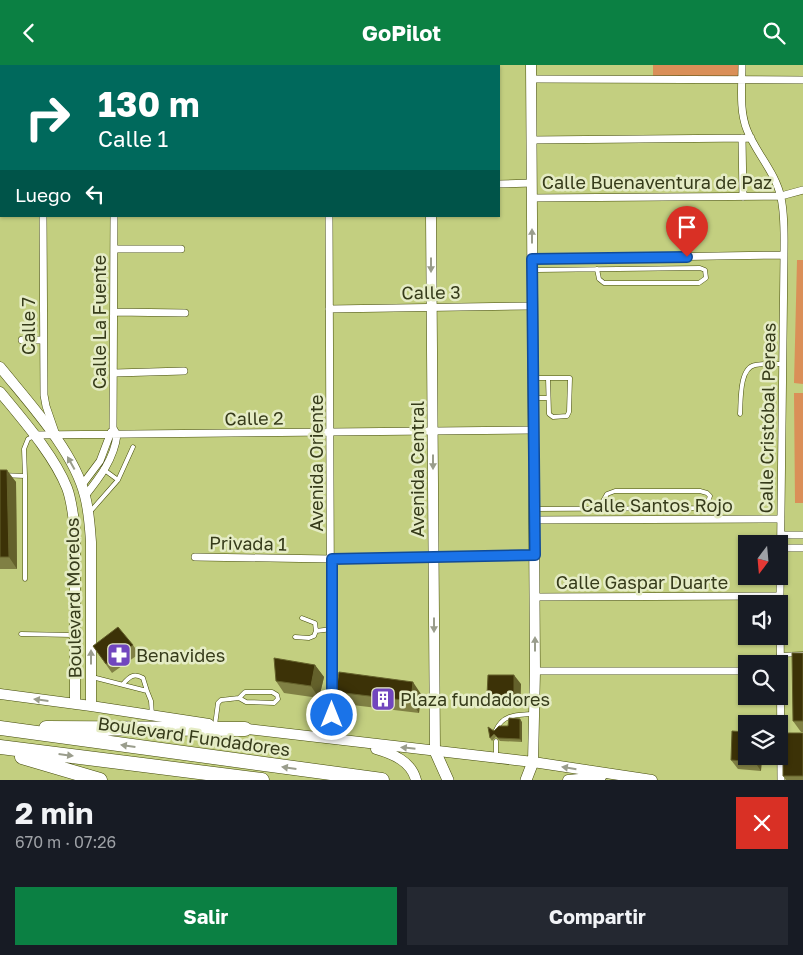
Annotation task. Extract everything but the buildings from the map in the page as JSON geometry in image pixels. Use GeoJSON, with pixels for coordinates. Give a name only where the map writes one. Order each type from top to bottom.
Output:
{"type":"FeatureCollection","features":[{"type":"Feature","properties":{"kind":"highway"},"geometry":{"type":"LineString","coordinates":[[6,729],[70,727],[245,729]]}},
{"type":"Feature","properties":{"kind":"highway","name":"Boulevard Fundadores"},"geometry":{"type":"LineString","coordinates":[[6,729],[382,780]]}},
{"type":"Feature","properties":{"kind":"highway"},"geometry":{"type":"LineString","coordinates":[[0,748],[100,780]]}},
{"type":"Feature","properties":{"kind":"highway","name":"Boulevard Fundadores"},"geometry":{"type":"LineString","coordinates":[[0,748],[262,780]]}},
{"type":"Feature","properties":{"kind":"main road"},"geometry":{"type":"LineString","coordinates":[[526,780],[533,762],[535,671],[531,65]]}},
{"type":"Feature","properties":{"kind":"main road","name":"Avenida Central"},"geometry":{"type":"LineString","coordinates":[[431,217],[435,751]]}},
{"type":"Feature","properties":{"kind":"main road","name":"Boulevard Morelos"},"geometry":{"type":"LineString","coordinates":[[0,367],[54,434],[68,457],[82,485],[85,496],[89,514],[91,542],[91,706]]}},
{"type":"Feature","properties":{"kind":"main road","name":"Boulevard Morelos"},"geometry":{"type":"LineString","coordinates":[[0,392],[34,435],[59,472],[67,489],[72,509],[75,530],[75,704]]}},
{"type":"Feature","properties":{"kind":"main road"},"geometry":{"type":"LineString","coordinates":[[0,695],[91,706],[245,729],[533,762],[652,780]]}},
{"type":"Feature","properties":{"kind":"main road"},"geometry":{"type":"LineString","coordinates":[[352,741],[397,756],[408,764],[416,780]]}},
{"type":"Feature","properties":{"kind":"main road"},"geometry":{"type":"LineString","coordinates":[[435,751],[448,780]]}},
{"type":"Feature","properties":{"kind":"main road"},"geometry":{"type":"LineString","coordinates":[[568,780],[590,777],[632,777]]}},
{"type":"Feature","properties":{"kind":"street","name":"Calle Cristóbal Pereas"},"geometry":{"type":"LineString","coordinates":[[742,65],[742,109],[747,129],[774,178],[781,197],[784,255],[781,535]]}},
{"type":"Feature","properties":{"kind":"street"},"geometry":{"type":"LineString","coordinates":[[532,79],[803,80]]}},
{"type":"Feature","properties":{"kind":"street"},"geometry":{"type":"LineString","coordinates":[[742,138],[743,197]]}},
{"type":"Feature","properties":{"kind":"street"},"geometry":{"type":"LineString","coordinates":[[532,139],[751,138]]}},
{"type":"Feature","properties":{"kind":"street"},"geometry":{"type":"LineString","coordinates":[[500,184],[532,183]]}},
{"type":"Feature","properties":{"kind":"street","name":"Calle Buenaventura de Paz"},"geometry":{"type":"LineString","coordinates":[[532,198],[781,197],[803,190]]}},
{"type":"Feature","properties":{"kind":"street","name":"Calle 7"},"geometry":{"type":"LineString","coordinates":[[43,217],[44,395],[54,434]]}},
{"type":"Feature","properties":{"kind":"street","name":"Calle La Fuente"},"geometry":{"type":"LineString","coordinates":[[85,496],[105,470],[114,450],[114,217]]}},
{"type":"Feature","properties":{"kind":"street","name":"Avenida Oriente"},"geometry":{"type":"LineString","coordinates":[[329,217],[332,559],[331,739]]}},
{"type":"Feature","properties":{"kind":"street"},"geometry":{"type":"LineString","coordinates":[[114,249],[181,249]]}},
{"type":"Feature","properties":{"kind":"street"},"geometry":{"type":"LineString","coordinates":[[532,259],[784,255]]}},
{"type":"Feature","properties":{"kind":"street","name":"Calle 3"},"geometry":{"type":"LineString","coordinates":[[329,309],[533,306]]}},
{"type":"Feature","properties":{"kind":"street"},"geometry":{"type":"LineString","coordinates":[[114,313],[185,313]]}},
{"type":"Feature","properties":{"kind":"street"},"geometry":{"type":"LineString","coordinates":[[22,340],[43,340]]}},
{"type":"Feature","properties":{"kind":"street"},"geometry":{"type":"LineString","coordinates":[[114,373],[184,371]]}},
{"type":"Feature","properties":{"kind":"street","name":"Calle 2"},"geometry":{"type":"LineString","coordinates":[[34,435],[534,430]]}},
{"type":"Feature","properties":{"kind":"street","name":"Calle La Fuente"},"geometry":{"type":"LineString","coordinates":[[82,485],[97,465],[113,435]]}},
{"type":"Feature","properties":{"kind":"street","name":"Calle Santos Rojo"},"geometry":{"type":"LineString","coordinates":[[534,520],[781,519]]}},
{"type":"Feature","properties":{"kind":"street"},"geometry":{"type":"LineString","coordinates":[[788,535],[803,535]]}},
{"type":"Feature","properties":{"kind":"street"},"geometry":{"type":"LineString","coordinates":[[788,548],[803,548]]}},
{"type":"Feature","properties":{"kind":"street","name":"Privada 1"},"geometry":{"type":"LineString","coordinates":[[195,557],[332,559],[535,555]]}},
{"type":"Feature","properties":{"kind":"street","name":"Calle Gaspar Duarte"},"geometry":{"type":"LineString","coordinates":[[535,597],[738,596]]}},
{"type":"Feature","properties":{"kind":"street","name":"Calle Cristóbal Pereas"},"geometry":{"type":"LineString","coordinates":[[779,645],[779,655]]}},
{"type":"Feature","properties":{"kind":"street"},"geometry":{"type":"LineString","coordinates":[[535,671],[738,671]]}},
{"type":"Feature","properties":{"kind":"street","name":"Calle Cristóbal Pereas"},"geometry":{"type":"LineString","coordinates":[[780,705],[781,780]]}},
{"type":"Feature","properties":{"kind":"lane"},"geometry":{"type":"LineString","coordinates":[[532,270],[598,269],[700,268],[705,270],[706,278],[699,283],[604,283],[599,279],[598,269]]}},
{"type":"Feature","properties":{"kind":"lane"},"geometry":{"type":"LineString","coordinates":[[740,414],[743,381],[749,366],[756,364],[783,364]]}},
{"type":"Feature","properties":{"kind":"lane"},"geometry":{"type":"LineString","coordinates":[[533,378],[548,378],[570,378],[569,413],[567,416],[550,416],[548,378]]}},
{"type":"Feature","properties":{"kind":"lane"},"geometry":{"type":"LineString","coordinates":[[533,398],[548,398]]}},
{"type":"Feature","properties":{"kind":"lane"},"geometry":{"type":"LineString","coordinates":[[25,579],[24,449],[28,439],[34,435]]}},
{"type":"Feature","properties":{"kind":"lane"},"geometry":{"type":"LineString","coordinates":[[89,514],[118,480],[133,447]]}},
{"type":"Feature","properties":{"kind":"lane"},"geometry":{"type":"LineString","coordinates":[[97,465],[118,480]]}},
{"type":"Feature","properties":{"kind":"lane"},"geometry":{"type":"LineString","coordinates":[[0,475],[25,476]]}},
{"type":"Feature","properties":{"kind":"lane"},"geometry":{"type":"LineString","coordinates":[[534,509],[704,508],[710,495],[700,491],[615,491],[607,494],[599,508]]}},
{"type":"Feature","properties":{"kind":"lane"},"geometry":{"type":"LineString","coordinates":[[295,637],[311,638],[316,631],[315,623],[302,618]]}},
{"type":"Feature","properties":{"kind":"lane"},"geometry":{"type":"LineString","coordinates":[[316,631],[332,629]]}},
{"type":"Feature","properties":{"kind":"lane"},"geometry":{"type":"LineString","coordinates":[[21,634],[76,635]]}},
{"type":"Feature","properties":{"kind":"lane"},"geometry":{"type":"LineString","coordinates":[[779,655],[803,654]]}},
{"type":"Feature","properties":{"kind":"lane"},"geometry":{"type":"LineString","coordinates":[[123,684],[133,675],[143,678],[147,691],[150,694],[152,715]]}},
{"type":"Feature","properties":{"kind":"lane"},"geometry":{"type":"LineString","coordinates":[[91,676],[147,691]]}},
{"type":"Feature","properties":{"kind":"lane"},"geometry":{"type":"LineString","coordinates":[[215,725],[219,701],[239,698],[245,692],[272,692],[277,695],[278,699],[274,703],[246,702],[239,698]]}},
{"type":"Feature","properties":{"kind":"lane"},"geometry":{"type":"LineString","coordinates":[[496,729],[506,717],[534,714]]}},
{"type":"Feature","properties":{"kind":"lane"},"geometry":{"type":"LineString","coordinates":[[496,741],[496,759]]}},
{"type":"Feature","properties":{"kind":"shaded area"},"geometry":{"type":"Polygon","coordinates":[[[653,65],[738,65],[738,80],[653,79],[653,65]]]}},
{"type":"Feature","properties":{"kind":"shaded area"},"geometry":{"type":"Polygon","coordinates":[[[797,260],[803,260],[803,384],[794,383],[797,260]]]}},
{"type":"Feature","properties":{"kind":"shaded area"},"geometry":{"type":"Polygon","coordinates":[[[794,393],[803,393],[803,503],[795,503],[794,393]]]}},
{"type":"Feature","properties":{"kind":"place","name":"Benavides"},"geometry":{"type":"Point","coordinates":[119,655]}},
{"type":"Feature","properties":{"kind":"place","name":"Plaza fundadores"},"geometry":{"type":"Point","coordinates":[383,699]}},
{"type":"Feature","properties":{"kind":"route"},"geometry":{"type":"LineString","coordinates":[[332,715],[332,559],[535,555],[532,259],[687,257]]}}]}
